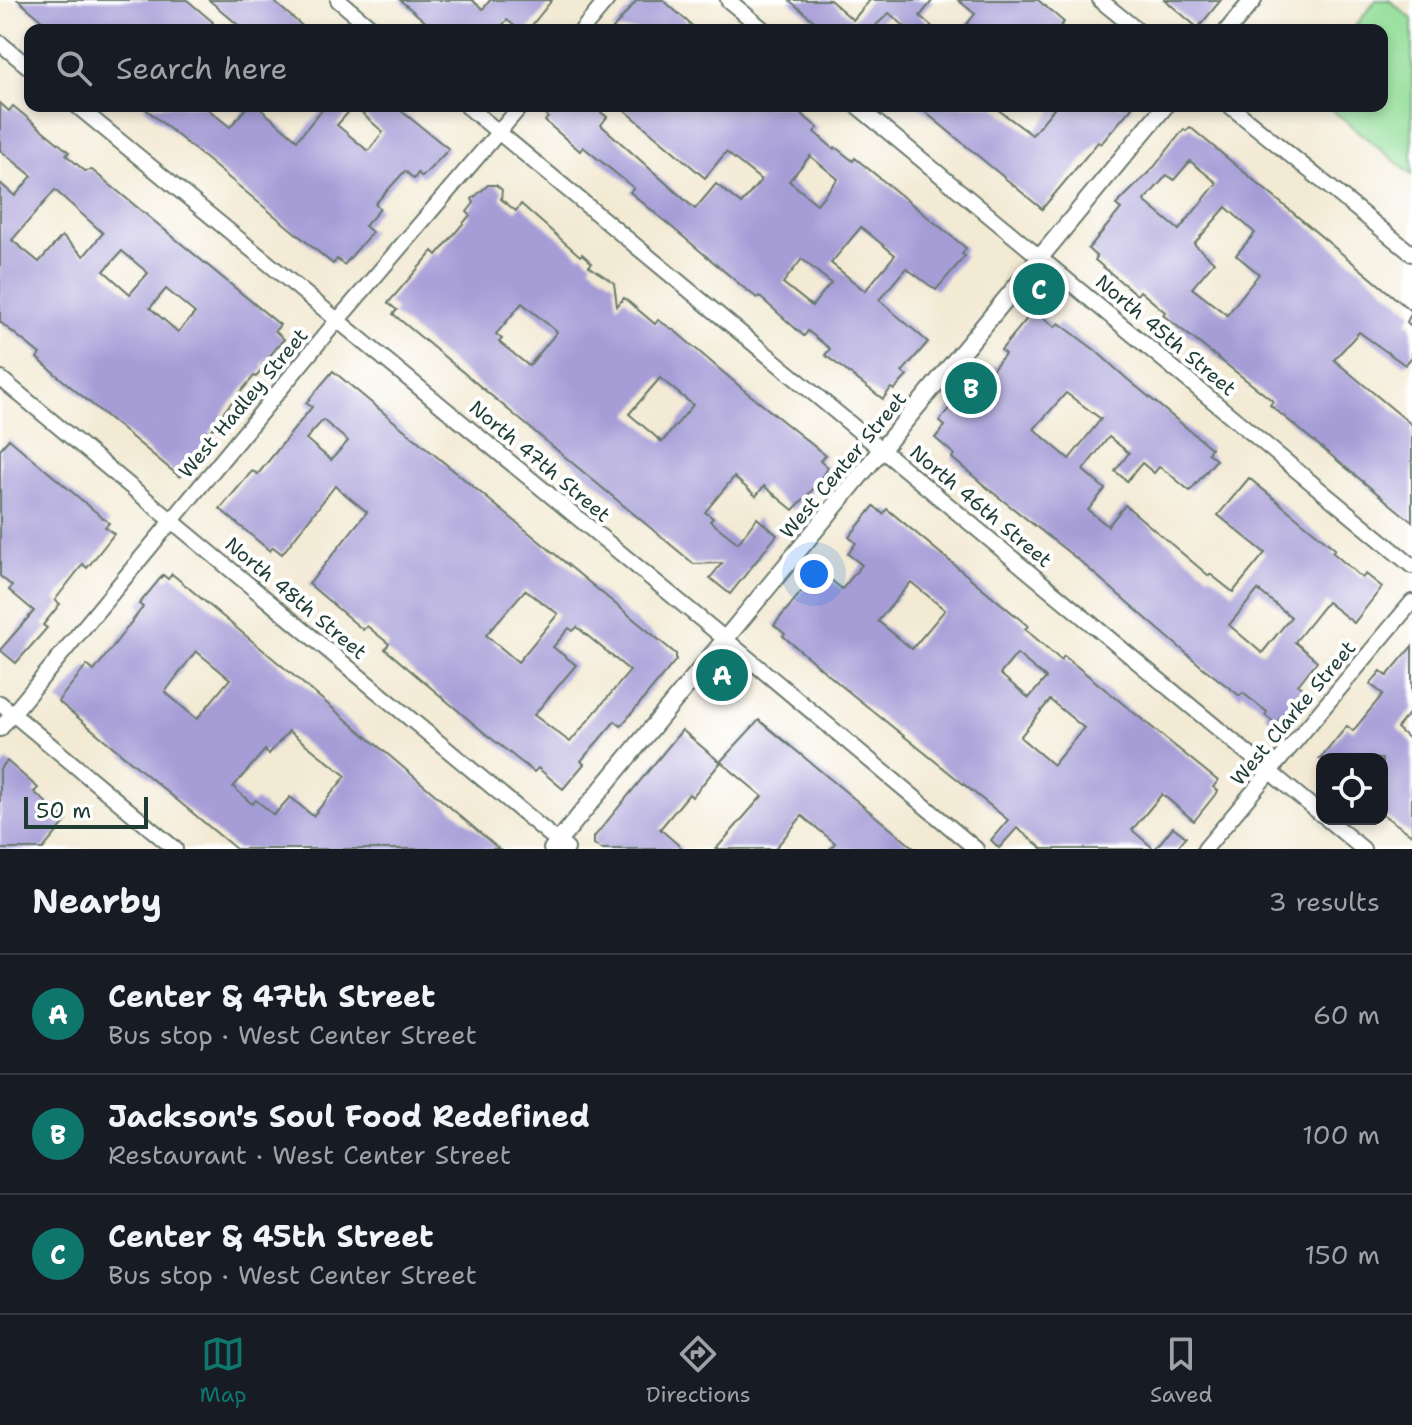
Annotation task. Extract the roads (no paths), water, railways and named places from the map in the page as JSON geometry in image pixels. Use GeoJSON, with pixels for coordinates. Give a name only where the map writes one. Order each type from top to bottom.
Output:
{"type":"FeatureCollection","features":[{"type":"Feature","properties":{"kind":"street"},"geometry":{"type":"LineString","coordinates":[[338,0],[367,24]]}},
{"type":"Feature","properties":{"kind":"street"},"geometry":{"type":"LineString","coordinates":[[587,24],[607,0]]}},
{"type":"Feature","properties":{"kind":"street"},"geometry":{"type":"LineString","coordinates":[[728,0],[757,24]]}},
{"type":"Feature","properties":{"kind":"street"},"geometry":{"type":"LineString","coordinates":[[1100,0],[1130,24]]}},
{"type":"Feature","properties":{"kind":"street"},"geometry":{"type":"LineString","coordinates":[[1233,24],[1253,0]]}},
{"type":"Feature","properties":{"kind":"street"},"geometry":{"type":"LineString","coordinates":[[0,43],[24,63]]}},
{"type":"Feature","properties":{"kind":"street","name":"North 47th Street"},"geometry":{"type":"LineString","coordinates":[[84,112],[976,849]]}},
{"type":"Feature","properties":{"kind":"street","name":"North 46th Street"},"geometry":{"type":"LineString","coordinates":[[474,112],[1316,810]]}},
{"type":"Feature","properties":{"kind":"street","name":"West Hadley Street"},"geometry":{"type":"LineString","coordinates":[[0,729],[6,708],[172,521],[516,112]]}},
{"type":"Feature","properties":{"kind":"street","name":"North 45th Street"},"geometry":{"type":"LineString","coordinates":[[864,112],[1412,566]]}},
{"type":"Feature","properties":{"kind":"street","name":"West Center Street"},"geometry":{"type":"LineString","coordinates":[[559,846],[725,639],[1160,112]]}},
{"type":"Feature","properties":{"kind":"street"},"geometry":{"type":"LineString","coordinates":[[1237,112],[1412,254]]}},
{"type":"Feature","properties":{"kind":"street","name":"North 48th Street"},"geometry":{"type":"LineString","coordinates":[[0,378],[559,846]]}},
{"type":"Feature","properties":{"kind":"street","name":"West Clarke Street"},"geometry":{"type":"LineString","coordinates":[[1205,849],[1412,602]]}},
{"type":"Feature","properties":{"kind":"street"},"geometry":{"type":"LineString","coordinates":[[6,708],[175,849]]}},
{"type":"Feature","properties":{"kind":"street"},"geometry":{"type":"LineString","coordinates":[[1334,825],[1363,849]]}},
{"type":"Feature","properties":{"kind":"place","name":"Center & 45th Street"},"geometry":{"type":"Point","coordinates":[1039,289]}},
{"type":"Feature","properties":{"kind":"place","name":"Jackson's Soul Food Redefined"},"geometry":{"type":"Point","coordinates":[971,388]}},
{"type":"Feature","properties":{"kind":"place","name":"Center & 47th Street"},"geometry":{"type":"Point","coordinates":[722,675]}}]}
